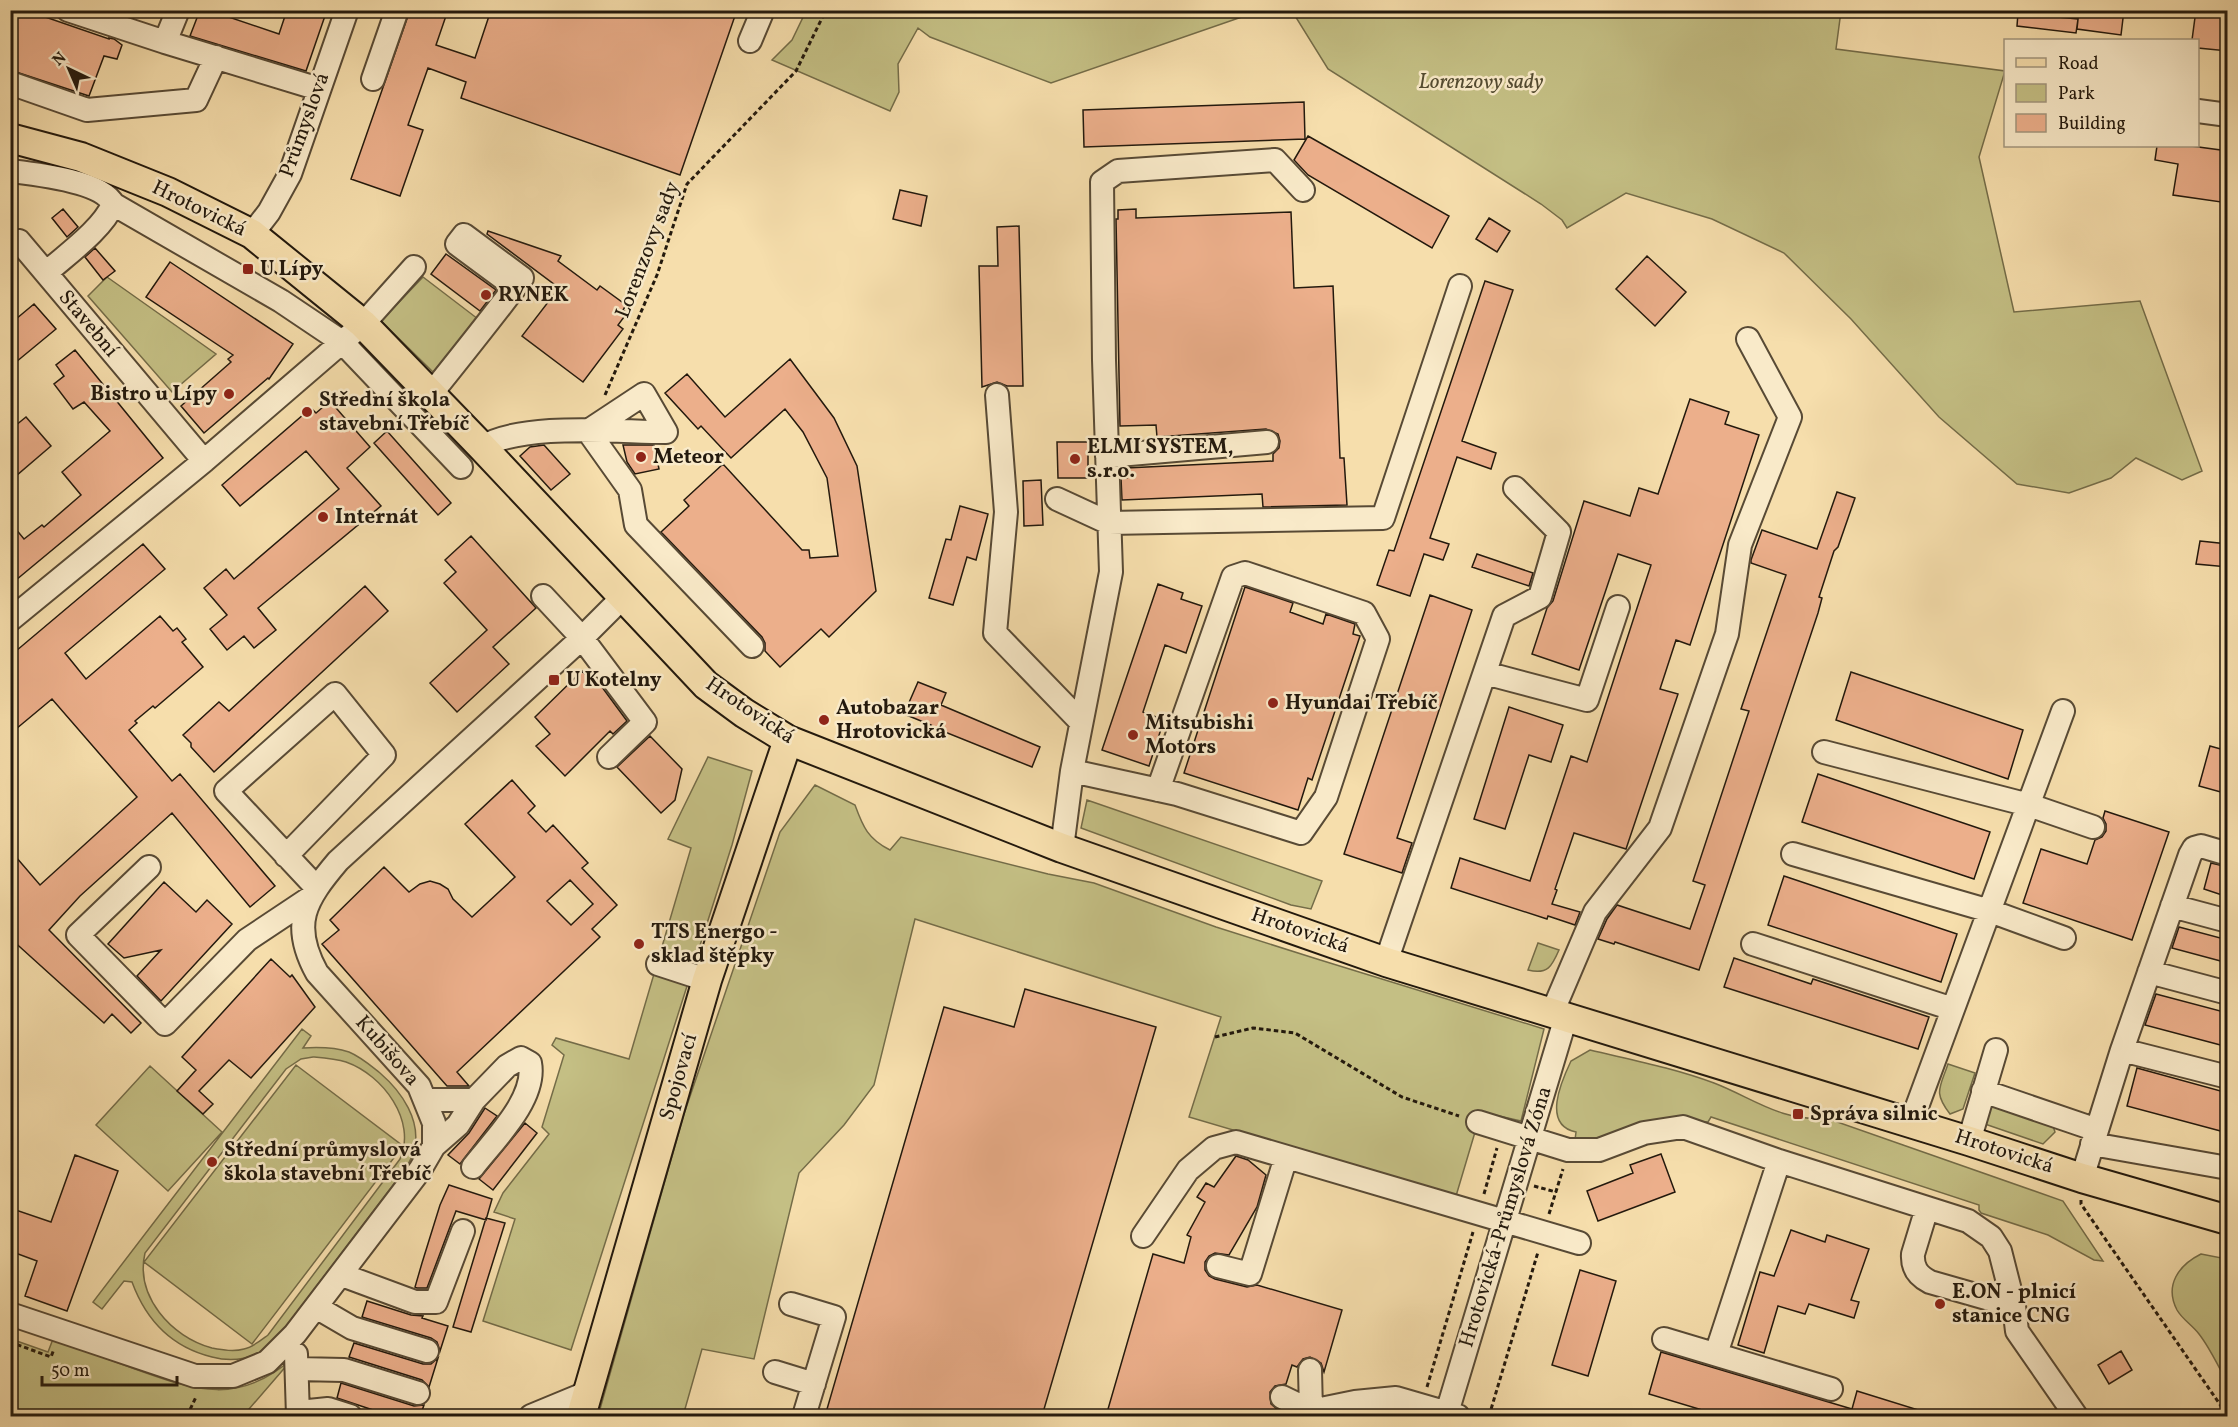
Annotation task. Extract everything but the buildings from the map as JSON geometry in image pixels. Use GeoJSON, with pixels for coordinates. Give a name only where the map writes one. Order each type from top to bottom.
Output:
{"type":"FeatureCollection","features":[{"type":"Feature","properties":{"kind":"main road","name":"Hrotovická"},"geometry":{"type":"LineString","coordinates":[[10,138],[81,157],[168,192],[252,234],[353,333],[432,394],[622,598],[706,684],[744,713],[788,740],[1062,848],[1386,962],[1911,1123],[2082,1178],[2228,1220]]}},
{"type":"Feature","properties":{"kind":"main road","name":"Spojovací"},"geometry":{"type":"LineString","coordinates":[[585,1404],[707,980],[788,740]]}},
{"type":"Feature","properties":{"kind":"street"},"geometry":{"type":"LineString","coordinates":[[68,10],[319,89]]}},
{"type":"Feature","properties":{"kind":"street"},"geometry":{"type":"LineString","coordinates":[[165,42],[178,10]]}},
{"type":"Feature","properties":{"kind":"street","name":"Průmyslová"},"geometry":{"type":"LineString","coordinates":[[252,234],[269,212],[290,174],[347,10]]}},
{"type":"Feature","properties":{"kind":"street"},"geometry":{"type":"LineString","coordinates":[[373,79],[397,10]]}},
{"type":"Feature","properties":{"kind":"street"},"geometry":{"type":"LineString","coordinates":[[750,41],[764,10]]}},
{"type":"Feature","properties":{"kind":"street"},"geometry":{"type":"LineString","coordinates":[[10,83],[87,110],[196,100],[216,57]]}},
{"type":"Feature","properties":{"kind":"street"},"geometry":{"type":"LineString","coordinates":[[2199,111],[2228,115]]}},
{"type":"Feature","properties":{"kind":"street"},"geometry":{"type":"LineString","coordinates":[[1062,848],[1072,771],[1111,572],[1102,182],[1118,171],[1275,160],[1303,190]]}},
{"type":"Feature","properties":{"kind":"street"},"geometry":{"type":"LineString","coordinates":[[10,171],[81,183],[110,197],[113,204],[281,301],[353,333],[461,467]]}},
{"type":"Feature","properties":{"kind":"street"},"geometry":{"type":"LineString","coordinates":[[46,273],[100,224],[113,204]]}},
{"type":"Feature","properties":{"kind":"street"},"geometry":{"type":"LineString","coordinates":[[432,394],[522,279],[464,236],[457,244]]}},
{"type":"Feature","properties":{"kind":"street","name":"Stavební"},"geometry":{"type":"LineString","coordinates":[[19,241],[204,461]]}},
{"type":"Feature","properties":{"kind":"street"},"geometry":{"type":"LineString","coordinates":[[10,620],[204,461],[353,333],[414,267]]}},
{"type":"Feature","properties":{"kind":"street"},"geometry":{"type":"LineString","coordinates":[[1057,499],[1110,523],[1383,518],[1460,286]]}},
{"type":"Feature","properties":{"kind":"street","name":"Hrotovická-Průmyslová Zóna"},"geometry":{"type":"LineString","coordinates":[[1450,1415],[1530,1139],[1559,1015],[1594,912],[1660,828],[1727,634],[1740,545],[1790,417],[1748,339]]}},
{"type":"Feature","properties":{"kind":"street"},"geometry":{"type":"LineString","coordinates":[[482,447],[494,440],[527,432],[666,432],[644,394],[588,431]]}},
{"type":"Feature","properties":{"kind":"street"},"geometry":{"type":"LineString","coordinates":[[997,395],[1006,512],[995,633],[1081,722]]}},
{"type":"Feature","properties":{"kind":"street"},"geometry":{"type":"LineString","coordinates":[[588,431],[630,490],[636,525],[752,646]]}},
{"type":"Feature","properties":{"kind":"street"},"geometry":{"type":"LineString","coordinates":[[1107,456],[1268,442]]}},
{"type":"Feature","properties":{"kind":"street"},"geometry":{"type":"LineString","coordinates":[[1386,962],[1504,616],[1540,597],[1559,532],[1515,488]]}},
{"type":"Feature","properties":{"kind":"street"},"geometry":{"type":"LineString","coordinates":[[1072,771],[1158,790],[1301,833],[1326,797],[1378,639],[1364,614],[1245,573],[1233,577],[1158,790]]}},
{"type":"Feature","properties":{"kind":"street"},"geometry":{"type":"LineString","coordinates":[[543,596],[582,638],[645,722],[609,757]]}},
{"type":"Feature","properties":{"kind":"street","name":"Kubišova"},"geometry":{"type":"LineString","coordinates":[[434,1146],[434,1123],[419,1086],[317,973],[307,955],[303,920],[313,892],[338,861],[582,638],[622,598]]}},
{"type":"Feature","properties":{"kind":"street"},"geometry":{"type":"LineString","coordinates":[[1485,673],[1587,700],[1618,607]]}},
{"type":"Feature","properties":{"kind":"street"},"geometry":{"type":"LineString","coordinates":[[149,867],[78,935],[165,1024],[247,940],[313,892],[286,856],[226,791],[335,694],[384,755],[286,856]]}},
{"type":"Feature","properties":{"kind":"street"},"geometry":{"type":"LineString","coordinates":[[1911,1123],[2064,711]]}},
{"type":"Feature","properties":{"kind":"street"},"geometry":{"type":"LineString","coordinates":[[1824,752],[2029,805],[2093,827]]}},
{"type":"Feature","properties":{"kind":"street"},"geometry":{"type":"LineString","coordinates":[[2082,1178],[2122,1050],[2190,855],[2194,848],[2201,846],[2228,854]]}},
{"type":"Feature","properties":{"kind":"street"},"geometry":{"type":"LineString","coordinates":[[1793,854],[1990,911],[2064,938]]}},
{"type":"Feature","properties":{"kind":"street"},"geometry":{"type":"LineString","coordinates":[[2172,906],[2228,921]]}},
{"type":"Feature","properties":{"kind":"street"},"geometry":{"type":"LineString","coordinates":[[1753,944],[1953,1009]]}},
{"type":"Feature","properties":{"kind":"street"},"geometry":{"type":"LineString","coordinates":[[658,964],[707,980]]}},
{"type":"Feature","properties":{"kind":"street"},"geometry":{"type":"LineString","coordinates":[[2149,972],[2228,993]]}},
{"type":"Feature","properties":{"kind":"street"},"geometry":{"type":"LineString","coordinates":[[1969,1141],[1996,1050]]}},
{"type":"Feature","properties":{"kind":"street"},"geometry":{"type":"LineString","coordinates":[[2122,1050],[2228,1077]]}},
{"type":"Feature","properties":{"kind":"street"},"geometry":{"type":"LineString","coordinates":[[10,1314],[195,1376],[233,1377],[267,1362],[295,1334],[420,1170],[434,1146],[458,1125],[474,1100],[507,1066],[521,1058],[530,1063],[532,1073],[521,1105],[473,1167]]}},
{"type":"Feature","properties":{"kind":"street"},"geometry":{"type":"LineString","coordinates":[[1983,1091],[2095,1137],[2228,1168]]}},
{"type":"Feature","properties":{"kind":"street"},"geometry":{"type":"LineString","coordinates":[[426,1100],[474,1100]]}},
{"type":"Feature","properties":{"kind":"street"},"geometry":{"type":"LineString","coordinates":[[1478,1122],[1568,1150],[1599,1150],[1644,1133],[1683,1127],[1779,1161],[1968,1221],[1991,1237],[2000,1251],[2014,1305],[2017,1331],[2076,1416]]}},
{"type":"Feature","properties":{"kind":"street"},"geometry":{"type":"LineString","coordinates":[[1143,1236],[1188,1170],[1214,1148],[1236,1142],[1360,1183],[1411,1198],[1478,1213],[1578,1243]]}},
{"type":"Feature","properties":{"kind":"street"},"geometry":{"type":"LineString","coordinates":[[1218,1266],[1250,1274],[1286,1157]]}},
{"type":"Feature","properties":{"kind":"street"},"geometry":{"type":"LineString","coordinates":[[1716,1354],[1779,1161]]}},
{"type":"Feature","properties":{"kind":"street"},"geometry":{"type":"LineString","coordinates":[[1927,1208],[1912,1254],[1912,1262],[1918,1274],[1930,1282],[2014,1305]]}},
{"type":"Feature","properties":{"kind":"street"},"geometry":{"type":"LineString","coordinates":[[342,1275],[415,1302],[436,1302],[463,1231]]}},
{"type":"Feature","properties":{"kind":"street"},"geometry":{"type":"LineString","coordinates":[[790,1304],[834,1317],[804,1416]]}},
{"type":"Feature","properties":{"kind":"street"},"geometry":{"type":"LineString","coordinates":[[316,1307],[352,1328],[427,1351]]}},
{"type":"Feature","properties":{"kind":"street"},"geometry":{"type":"LineString","coordinates":[[295,1334],[299,1414],[328,1409],[350,1416]]}},
{"type":"Feature","properties":{"kind":"street"},"geometry":{"type":"LineString","coordinates":[[1664,1339],[1831,1389]]}},
{"type":"Feature","properties":{"kind":"street"},"geometry":{"type":"LineString","coordinates":[[297,1368],[344,1370],[418,1393]]}},
{"type":"Feature","properties":{"kind":"street"},"geometry":{"type":"LineString","coordinates":[[1310,1370],[1310,1414]]}},
{"type":"Feature","properties":{"kind":"street"},"geometry":{"type":"LineString","coordinates":[[775,1372],[814,1384]]}},
{"type":"Feature","properties":{"kind":"street"},"geometry":{"type":"LineString","coordinates":[[1282,1397],[1310,1414],[1355,1402],[1396,1398],[1450,1415]]}},
{"type":"Feature","properties":{"kind":"street"},"geometry":{"type":"LineString","coordinates":[[531,1416],[585,1404]]}},
{"type":"Feature","properties":{"kind":"path","name":"Lorenzovy sady"},"geometry":{"type":"LineString","coordinates":[[602,400],[657,275],[687,184],[796,70],[826,10]]}},
{"type":"Feature","properties":{"kind":"path"},"geometry":{"type":"LineString","coordinates":[[1215,1037],[1253,1028],[1295,1033],[1402,1097],[1478,1122]]}},
{"type":"Feature","properties":{"kind":"path"},"geometry":{"type":"LineString","coordinates":[[1422,1406],[1503,1129]]}},
{"type":"Feature","properties":{"kind":"path"},"geometry":{"type":"LineString","coordinates":[[1489,1416],[1568,1150]]}},
{"type":"Feature","properties":{"kind":"path"},"geometry":{"type":"LineString","coordinates":[[2082,1178],[2081,1204],[2228,1416]]}},
{"type":"Feature","properties":{"kind":"green space"},"geometry":{"type":"Polygon","coordinates":[[[806,10],[1259,11],[1051,83],[930,37],[918,28],[898,64],[899,92],[890,111],[772,60],[792,40],[806,10]]]}},
{"type":"Feature","properties":{"kind":"green space"},"geometry":{"type":"Polygon","coordinates":[[[1292,11],[1841,11],[1836,49],[2004,71],[1979,157],[2014,312],[2140,301],[2202,471],[2182,480],[2136,458],[2111,478],[2069,493],[2017,484],[1939,417],[1851,319],[1784,253],[1712,219],[1626,193],[1567,228],[1562,220],[1541,204],[1328,69],[1292,11]]]}},
{"type":"Feature","properties":{"kind":"green space"},"geometry":{"type":"Polygon","coordinates":[[[107,277],[216,354],[172,392],[88,296],[107,277]]]}},
{"type":"Feature","properties":{"kind":"green space"},"geometry":{"type":"Polygon","coordinates":[[[423,277],[478,319],[433,372],[381,321],[423,277]]]}},
{"type":"Feature","properties":{"kind":"green space"},"geometry":{"type":"Polygon","coordinates":[[[708,757],[752,771],[732,845],[571,1350],[483,1321],[515,1219],[494,1212],[503,1193],[549,1134],[542,1127],[564,1055],[552,1045],[556,1038],[629,1059],[691,848],[668,839],[708,757]]]}},
{"type":"Feature","properties":{"kind":"green space"},"geometry":{"type":"Polygon","coordinates":[[[815,785],[855,805],[867,832],[890,850],[901,837],[1048,874],[1094,883],[1216,927],[1544,1029],[1521,1121],[1481,1112],[1456,1196],[1189,1117],[1221,1017],[915,919],[874,1085],[844,1125],[799,1173],[754,1359],[702,1349],[683,1416],[598,1416],[684,1114],[780,832],[815,785]]]}},
{"type":"Feature","properties":{"kind":"green space"},"geometry":{"type":"Polygon","coordinates":[[[1087,800],[1322,881],[1311,909],[1291,905],[1081,828],[1087,800]]]}},
{"type":"Feature","properties":{"kind":"green space"},"geometry":{"type":"Polygon","coordinates":[[[1538,943],[1559,950],[1554,961],[1545,970],[1528,970],[1538,943]]]}},
{"type":"Feature","properties":{"kind":"green space"},"geometry":{"type":"Polygon","coordinates":[[[302,1029],[311,1036],[303,1048],[332,1048],[353,1054],[380,1073],[403,1098],[413,1118],[416,1140],[406,1168],[275,1341],[261,1351],[245,1358],[229,1360],[212,1357],[184,1346],[172,1339],[153,1320],[132,1282],[124,1281],[102,1309],[93,1302],[302,1029]],[[313,1057],[301,1059],[286,1069],[145,1253],[143,1269],[145,1284],[151,1299],[170,1324],[197,1343],[212,1348],[236,1350],[250,1347],[268,1335],[400,1159],[404,1144],[404,1130],[400,1115],[384,1088],[360,1068],[342,1061],[313,1057]]]}},
{"type":"Feature","properties":{"kind":"green space"},"geometry":{"type":"Polygon","coordinates":[[[1590,1050],[1699,1078],[1781,1113],[1826,1118],[2063,1201],[2103,1261],[2094,1260],[2048,1235],[1981,1213],[1979,1205],[1711,1117],[1708,1122],[1662,1119],[1594,1140],[1575,1140],[1576,1132],[1566,1128],[1559,1121],[1557,1102],[1571,1061],[1590,1050]]]}},
{"type":"Feature","properties":{"kind":"green space"},"geometry":{"type":"Polygon","coordinates":[[[1948,1064],[1975,1073],[1963,1109],[1950,1114],[1940,1095],[1948,1064]]]}},
{"type":"Feature","properties":{"kind":"green space"},"geometry":{"type":"Polygon","coordinates":[[[296,1065],[403,1146],[252,1344],[144,1262],[296,1065]]]}},
{"type":"Feature","properties":{"kind":"green space"},"geometry":{"type":"Polygon","coordinates":[[[150,1066],[222,1132],[168,1191],[96,1125],[150,1066]]]}},
{"type":"Feature","properties":{"kind":"green space"},"geometry":{"type":"Polygon","coordinates":[[[1995,1101],[2051,1120],[2055,1132],[2043,1144],[1979,1122],[1982,1108],[1995,1101]]]}},
{"type":"Feature","properties":{"kind":"green space"},"geometry":{"type":"Polygon","coordinates":[[[2201,1254],[2227,1259],[2227,1382],[2203,1339],[2179,1313],[2173,1301],[2173,1284],[2180,1270],[2201,1254]]]}},
{"type":"Feature","properties":{"kind":"green space"},"geometry":{"type":"Polygon","coordinates":[[[11,1339],[48,1352],[53,1339],[178,1383],[217,1390],[255,1383],[294,1357],[243,1416],[11,1416],[11,1339]]]}},
{"type":"Feature","properties":{"kind":"place","name":"U Lípy"},"geometry":{"type":"Point","coordinates":[248,269]}},
{"type":"Feature","properties":{"kind":"place","name":"RYNEK"},"geometry":{"type":"Point","coordinates":[486,295]}},
{"type":"Feature","properties":{"kind":"place","name":"Bistro u Lípy"},"geometry":{"type":"Point","coordinates":[229,394]}},
{"type":"Feature","properties":{"kind":"place","name":"Střední škola stavební Třebíč"},"geometry":{"type":"Point","coordinates":[307,412]}},
{"type":"Feature","properties":{"kind":"place","name":"Meteor"},"geometry":{"type":"Point","coordinates":[641,457]}},
{"type":"Feature","properties":{"kind":"place","name":"ELMI SYSTEM, s.r.o."},"geometry":{"type":"Point","coordinates":[1075,459]}},
{"type":"Feature","properties":{"kind":"place","name":"Internát"},"geometry":{"type":"Point","coordinates":[323,517]}},
{"type":"Feature","properties":{"kind":"place","name":"U Kotelny"},"geometry":{"type":"Point","coordinates":[554,680]}},
{"type":"Feature","properties":{"kind":"place","name":"Hyundai Třebíč"},"geometry":{"type":"Point","coordinates":[1273,703]}},
{"type":"Feature","properties":{"kind":"place","name":"Autobazar Hrotovická"},"geometry":{"type":"Point","coordinates":[824,720]}},
{"type":"Feature","properties":{"kind":"place","name":"Mitsubishi Motors"},"geometry":{"type":"Point","coordinates":[1133,735]}},
{"type":"Feature","properties":{"kind":"place","name":"TTS Energo - sklad štěpky"},"geometry":{"type":"Point","coordinates":[639,944]}},
{"type":"Feature","properties":{"kind":"place","name":"Správa silnic"},"geometry":{"type":"Point","coordinates":[1798,1114]}},
{"type":"Feature","properties":{"kind":"place","name":"Střední průmyslová škola stavební Třebíč"},"geometry":{"type":"Point","coordinates":[212,1162]}},
{"type":"Feature","properties":{"kind":"place","name":"E.ON - plnicí stanice CNG"},"geometry":{"type":"Point","coordinates":[1940,1304]}}]}
